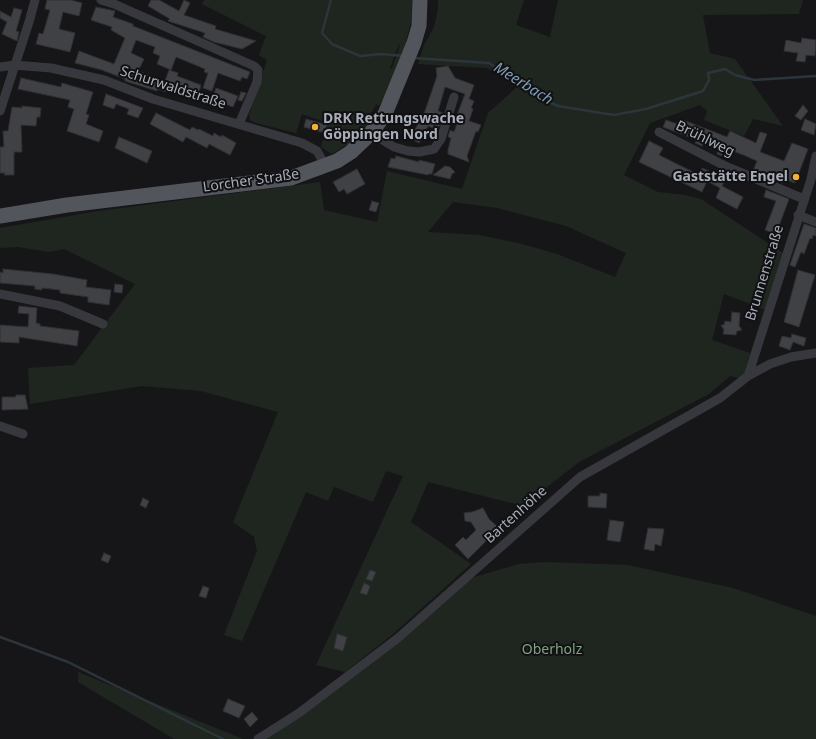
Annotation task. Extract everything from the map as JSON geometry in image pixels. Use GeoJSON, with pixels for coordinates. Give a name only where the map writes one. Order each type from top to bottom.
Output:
{"type":"FeatureCollection","features":[{"type":"Feature","properties":{"kind":"main road","name":"Lorcher Straße"},"geometry":{"type":"LineString","coordinates":[[0,216],[67,204],[291,178],[323,168],[351,152],[371,133],[385,114],[414,43],[419,26],[420,0]]}},
{"type":"Feature","properties":{"kind":"street"},"geometry":{"type":"LineString","coordinates":[[0,111],[29,22],[34,0]]}},
{"type":"Feature","properties":{"kind":"street"},"geometry":{"type":"LineString","coordinates":[[101,0],[114,4],[254,66],[258,70],[257,82],[239,124]]}},
{"type":"Feature","properties":{"kind":"street","name":"Schurwaldstraße"},"geometry":{"type":"LineString","coordinates":[[0,67],[14,65],[51,68],[104,80],[153,99],[311,147],[321,158],[323,168]]}},
{"type":"Feature","properties":{"kind":"street"},"geometry":{"type":"LineString","coordinates":[[371,133],[394,147],[408,151],[419,152],[434,149],[441,139],[454,97]]}},
{"type":"Feature","properties":{"kind":"street","name":"Brühlweg"},"geometry":{"type":"LineString","coordinates":[[659,132],[725,166],[804,200]]}},
{"type":"Feature","properties":{"kind":"street","name":"Brunnenstraße"},"geometry":{"type":"LineString","coordinates":[[748,376],[798,215],[814,179],[816,156]]}},
{"type":"Feature","properties":{"kind":"street"},"geometry":{"type":"LineString","coordinates":[[798,215],[816,222]]}},
{"type":"Feature","properties":{"kind":"street"},"geometry":{"type":"LineString","coordinates":[[0,294],[60,306],[103,324]]}},
{"type":"Feature","properties":{"kind":"street","name":"Bartenhöhe"},"geometry":{"type":"LineString","coordinates":[[258,739],[299,713],[398,638],[580,477],[720,398],[748,376],[770,364],[791,357],[816,353]]}},
{"type":"Feature","properties":{"kind":"street"},"geometry":{"type":"LineString","coordinates":[[0,426],[23,434]]}},
{"type":"Feature","properties":{"kind":"green space"},"geometry":{"type":"Polygon","coordinates":[[[204,0],[412,0],[411,22],[406,41],[408,43],[392,84],[379,106],[376,104],[369,117],[372,119],[363,134],[347,148],[346,145],[332,154],[321,147],[328,123],[302,114],[296,133],[256,123],[250,120],[249,115],[267,60],[259,55],[266,36],[202,4],[204,0]],[[399,44],[390,68],[392,69],[400,45],[399,44]]]}},
{"type":"Feature","properties":{"kind":"green space"},"geometry":{"type":"Polygon","coordinates":[[[438,0],[524,0],[516,25],[550,37],[558,0],[803,0],[799,14],[703,15],[710,53],[735,59],[783,126],[753,119],[744,136],[704,120],[707,111],[700,105],[650,123],[624,175],[658,192],[685,195],[701,199],[783,253],[766,310],[724,294],[712,340],[750,353],[745,370],[746,372],[739,378],[730,376],[709,394],[579,462],[523,506],[428,482],[411,522],[471,564],[393,634],[345,672],[316,665],[403,476],[386,471],[373,502],[334,487],[328,501],[306,492],[242,641],[224,635],[257,551],[254,537],[233,522],[278,412],[201,391],[142,386],[30,404],[28,368],[74,365],[135,284],[64,249],[50,252],[18,247],[0,248],[0,228],[98,211],[320,182],[324,210],[377,222],[387,171],[462,189],[488,113],[517,87],[487,68],[418,64],[424,45],[434,27],[438,10],[438,0]],[[453,202],[428,232],[480,235],[522,244],[557,254],[615,277],[626,253],[566,226],[497,208],[453,202]]]}},
{"type":"Feature","properties":{"kind":"green space","name":"Oberholz"},"geometry":{"type":"Polygon","coordinates":[[[545,562],[628,565],[733,588],[816,616],[816,739],[264,739],[464,580],[519,564],[545,562]]]}},
{"type":"Feature","properties":{"kind":"green space"},"geometry":{"type":"Polygon","coordinates":[[[78,672],[243,739],[174,739],[78,682],[78,672]]]}},
{"type":"Feature","properties":{"kind":"building"},"geometry":{"type":"Polygon","coordinates":[[[47,0],[71,0],[82,3],[79,16],[63,12],[59,29],[75,33],[70,52],[36,44],[39,33],[43,34],[50,10],[45,9],[47,0]]]}},
{"type":"Feature","properties":{"kind":"building"},"geometry":{"type":"Polygon","coordinates":[[[151,0],[159,0],[179,11],[184,0],[190,3],[184,15],[216,26],[215,29],[256,41],[242,49],[214,42],[203,37],[205,33],[168,21],[170,19],[148,6],[151,0]]]}},
{"type":"Feature","properties":{"kind":"building"},"geometry":{"type":"Polygon","coordinates":[[[96,7],[115,11],[113,17],[250,72],[247,79],[242,77],[240,81],[218,73],[212,91],[203,88],[208,73],[204,72],[205,69],[176,57],[171,70],[157,64],[160,56],[153,53],[155,47],[136,40],[131,53],[144,59],[138,71],[165,81],[169,70],[178,73],[177,76],[201,85],[198,96],[176,88],[175,90],[168,87],[166,92],[158,89],[157,91],[125,81],[125,79],[102,70],[75,63],[79,51],[114,64],[125,38],[111,30],[112,27],[91,20],[96,7]]]}},
{"type":"Feature","properties":{"kind":"building"},"geometry":{"type":"Polygon","coordinates":[[[14,8],[22,10],[16,31],[19,32],[17,41],[2,34],[7,22],[0,18],[0,11],[11,17],[14,8]]]}},
{"type":"Feature","properties":{"kind":"building"},"geometry":{"type":"Polygon","coordinates":[[[802,38],[816,40],[815,56],[806,55],[805,62],[796,61],[798,53],[784,51],[786,40],[801,43],[802,38]]]}},
{"type":"Feature","properties":{"kind":"building"},"geometry":{"type":"Polygon","coordinates":[[[448,66],[455,78],[474,85],[469,99],[474,101],[471,108],[473,109],[469,121],[481,125],[478,132],[476,131],[467,156],[469,162],[448,154],[451,138],[448,137],[450,130],[454,132],[460,116],[457,115],[465,94],[445,87],[438,111],[443,113],[439,127],[434,125],[433,128],[428,126],[419,143],[410,138],[424,114],[437,76],[436,68],[448,66]]]}},
{"type":"Feature","properties":{"kind":"building"},"geometry":{"type":"Polygon","coordinates":[[[21,78],[61,87],[62,83],[93,92],[86,114],[89,115],[86,124],[103,131],[99,142],[67,131],[74,109],[68,107],[70,100],[18,89],[21,78]]]}},
{"type":"Feature","properties":{"kind":"building"},"geometry":{"type":"Polygon","coordinates":[[[216,88],[238,96],[233,107],[212,99],[216,88]]]}},
{"type":"Feature","properties":{"kind":"building"},"geometry":{"type":"Polygon","coordinates":[[[241,92],[246,93],[242,101],[238,100],[241,92]]]}},
{"type":"Feature","properties":{"kind":"building"},"geometry":{"type":"Polygon","coordinates":[[[106,94],[143,108],[138,118],[127,114],[129,109],[116,104],[114,109],[103,105],[106,94]]]}},
{"type":"Feature","properties":{"kind":"building"},"geometry":{"type":"Polygon","coordinates":[[[803,105],[808,111],[801,120],[795,116],[803,105]]]}},
{"type":"Feature","properties":{"kind":"building"},"geometry":{"type":"Polygon","coordinates":[[[22,106],[41,108],[40,117],[37,117],[36,126],[21,125],[22,152],[14,152],[14,175],[4,175],[5,173],[0,173],[0,147],[4,147],[3,131],[8,131],[12,107],[22,108],[22,106]]]}},
{"type":"Feature","properties":{"kind":"building"},"geometry":{"type":"Polygon","coordinates":[[[156,113],[190,130],[192,127],[213,136],[214,133],[221,137],[222,135],[236,143],[230,155],[209,144],[207,148],[186,137],[183,142],[150,124],[156,113]]]}},
{"type":"Feature","properties":{"kind":"building","name":"DRK Rettungswache Göppingen Nord"},"geometry":{"type":"Polygon","coordinates":[[[306,119],[327,125],[325,133],[304,127],[306,119]]]}},
{"type":"Feature","properties":{"kind":"building"},"geometry":{"type":"Polygon","coordinates":[[[805,119],[816,124],[814,135],[801,130],[805,119]]]}},
{"type":"Feature","properties":{"kind":"building"},"geometry":{"type":"Polygon","coordinates":[[[666,120],[680,125],[683,120],[727,137],[730,131],[756,143],[760,132],[767,134],[760,152],[784,161],[792,143],[808,149],[795,183],[784,179],[782,183],[753,171],[757,161],[728,149],[725,157],[717,154],[720,146],[705,140],[702,146],[695,143],[697,140],[663,127],[666,120]]]}},
{"type":"Feature","properties":{"kind":"building"},"geometry":{"type":"Polygon","coordinates":[[[119,137],[152,151],[147,163],[115,148],[119,137]]]}},
{"type":"Feature","properties":{"kind":"building"},"geometry":{"type":"Polygon","coordinates":[[[649,141],[663,148],[659,155],[699,175],[702,168],[709,171],[708,173],[724,182],[722,186],[743,197],[737,209],[716,198],[720,188],[707,181],[702,192],[639,162],[649,141]]]}},
{"type":"Feature","properties":{"kind":"building"},"geometry":{"type":"Polygon","coordinates":[[[396,156],[419,162],[419,160],[435,164],[432,174],[428,175],[388,167],[391,158],[395,159],[396,156]]]}},
{"type":"Feature","properties":{"kind":"building"},"geometry":{"type":"Polygon","coordinates":[[[445,166],[450,167],[455,172],[452,174],[450,179],[433,175],[445,166]]]}},
{"type":"Feature","properties":{"kind":"building"},"geometry":{"type":"Polygon","coordinates":[[[357,169],[365,184],[347,194],[344,189],[339,192],[333,182],[357,169]]]}},
{"type":"Feature","properties":{"kind":"building"},"geometry":{"type":"Polygon","coordinates":[[[766,190],[789,199],[776,234],[765,230],[776,201],[764,197],[766,190]]]}},
{"type":"Feature","properties":{"kind":"building"},"geometry":{"type":"Polygon","coordinates":[[[372,201],[379,203],[376,212],[369,210],[372,201]]]}},
{"type":"Feature","properties":{"kind":"building"},"geometry":{"type":"Polygon","coordinates":[[[804,224],[816,228],[816,236],[813,235],[812,239],[810,238],[804,254],[801,252],[795,267],[790,265],[804,224]]]}},
{"type":"Feature","properties":{"kind":"building"},"geometry":{"type":"Polygon","coordinates":[[[3,269],[53,274],[87,280],[86,287],[111,290],[109,305],[88,302],[88,297],[60,293],[60,290],[42,288],[42,290],[35,289],[35,286],[0,283],[0,272],[3,273],[3,269]]]}},
{"type":"Feature","properties":{"kind":"building"},"geometry":{"type":"Polygon","coordinates":[[[798,270],[815,275],[799,327],[784,322],[798,270]]]}},
{"type":"Feature","properties":{"kind":"building"},"geometry":{"type":"Polygon","coordinates":[[[115,284],[123,285],[122,293],[114,292],[115,284]]]}},
{"type":"Feature","properties":{"kind":"building"},"geometry":{"type":"Polygon","coordinates":[[[19,306],[37,308],[36,323],[40,324],[40,326],[79,331],[77,346],[19,337],[19,343],[0,342],[0,325],[28,327],[29,314],[18,313],[19,306]]]}},
{"type":"Feature","properties":{"kind":"building"},"geometry":{"type":"Polygon","coordinates":[[[732,312],[740,313],[739,326],[742,330],[737,331],[736,335],[723,334],[724,330],[721,325],[724,325],[725,321],[731,322],[732,312]]]}},
{"type":"Feature","properties":{"kind":"building"},"geometry":{"type":"Polygon","coordinates":[[[792,334],[806,338],[804,346],[793,342],[790,350],[779,346],[782,336],[791,338],[792,334]]]}},
{"type":"Feature","properties":{"kind":"building"},"geometry":{"type":"Polygon","coordinates":[[[16,395],[25,395],[28,409],[2,410],[2,397],[16,397],[16,395]]]}},
{"type":"Feature","properties":{"kind":"building"},"geometry":{"type":"Polygon","coordinates":[[[600,493],[607,494],[606,508],[588,507],[588,496],[600,496],[600,493]]]}},
{"type":"Feature","properties":{"kind":"building"},"geometry":{"type":"Polygon","coordinates":[[[143,498],[149,501],[146,508],[140,505],[143,498]]]}},
{"type":"Feature","properties":{"kind":"building"},"geometry":{"type":"Polygon","coordinates":[[[483,508],[489,519],[501,530],[494,538],[489,538],[468,559],[455,545],[463,537],[466,540],[476,530],[471,522],[465,521],[464,513],[483,508]]]}},
{"type":"Feature","properties":{"kind":"building"},"geometry":{"type":"Polygon","coordinates":[[[610,520],[624,522],[620,542],[607,540],[610,520]]]}},
{"type":"Feature","properties":{"kind":"building"},"geometry":{"type":"Polygon","coordinates":[[[648,528],[664,529],[661,546],[655,544],[654,551],[644,549],[648,528]]]}},
{"type":"Feature","properties":{"kind":"building"},"geometry":{"type":"Polygon","coordinates":[[[104,553],[111,556],[108,563],[101,560],[104,553]]]}},
{"type":"Feature","properties":{"kind":"building"},"geometry":{"type":"Polygon","coordinates":[[[370,570],[376,572],[372,581],[366,579],[370,570]]]}},
{"type":"Feature","properties":{"kind":"building"},"geometry":{"type":"Polygon","coordinates":[[[364,583],[370,586],[367,595],[360,593],[364,583]]]}},
{"type":"Feature","properties":{"kind":"building"},"geometry":{"type":"Polygon","coordinates":[[[203,586],[209,588],[206,598],[199,596],[203,586]]]}},
{"type":"Feature","properties":{"kind":"building"},"geometry":{"type":"Polygon","coordinates":[[[337,634],[347,637],[343,651],[334,648],[337,634]]]}},
{"type":"Feature","properties":{"kind":"building"},"geometry":{"type":"Polygon","coordinates":[[[228,699],[245,706],[239,718],[223,711],[228,699]]]}},
{"type":"Feature","properties":{"kind":"building"},"geometry":{"type":"Polygon","coordinates":[[[252,712],[258,719],[250,727],[244,719],[252,712]]]}},
{"type":"Feature","properties":{"kind":"waterway","name":"Meerbach"},"geometry":{"type":"LineString","coordinates":[[331,0],[322,33],[332,44],[360,56],[381,54],[404,56]]}},
{"type":"Feature","properties":{"kind":"waterway","name":"Meerbach"},"geometry":{"type":"LineString","coordinates":[[413,58],[489,63],[542,99],[558,106],[614,115],[646,109],[703,91],[709,80],[708,73],[725,69],[735,75],[754,80],[816,76]]}},
{"type":"Feature","properties":{"kind":"waterway"},"geometry":{"type":"LineString","coordinates":[[0,637],[68,662],[223,739]]}},
{"type":"Feature","properties":{"kind":"place","name":"DRK Rettungswache Göppingen Nord"},"geometry":{"type":"Point","coordinates":[315,127]}},
{"type":"Feature","properties":{"kind":"place","name":"Gaststätte Engel"},"geometry":{"type":"Point","coordinates":[796,177]}}]}
